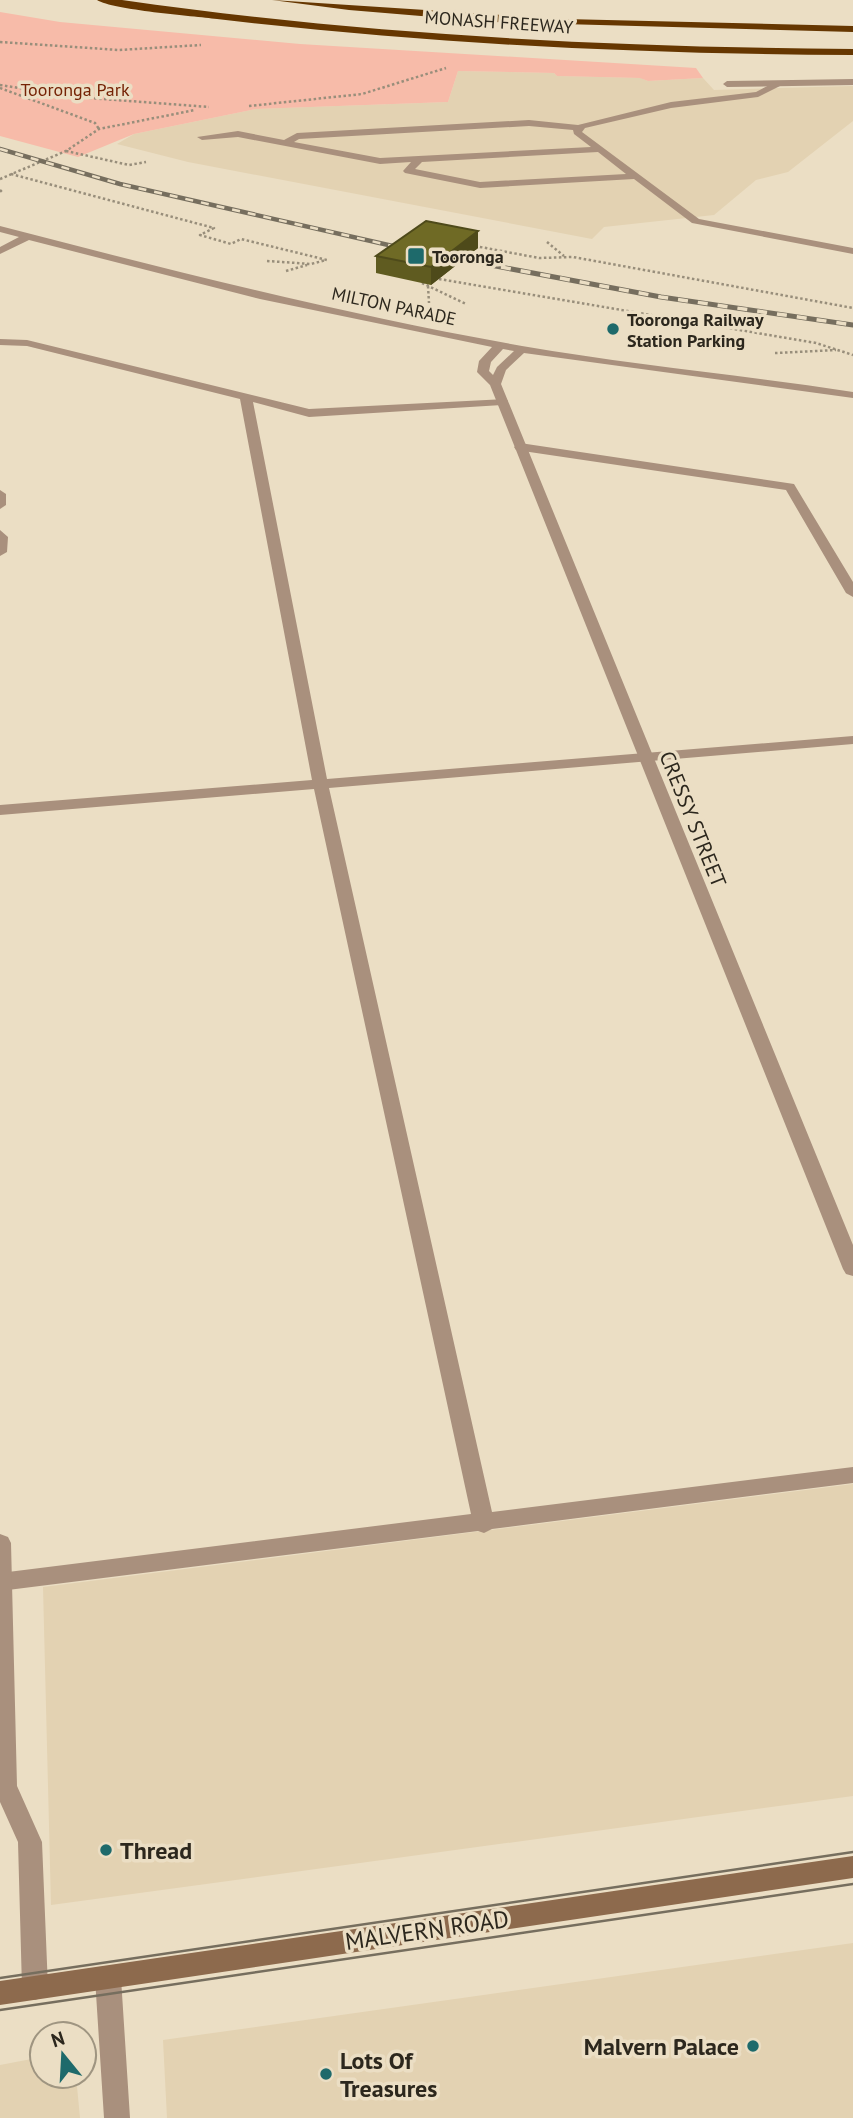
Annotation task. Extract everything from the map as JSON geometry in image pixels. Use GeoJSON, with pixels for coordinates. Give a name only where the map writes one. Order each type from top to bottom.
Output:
{"type":"FeatureCollection","features":[{"type":"Feature","properties":{"kind":"highway","name":"MONASH FREEWAY"},"geometry":{"type":"LineString","coordinates":[[102,0],[253,19],[474,39],[632,47],[853,52]]}},
{"type":"Feature","properties":{"kind":"highway","name":"MONASH FREEWAY"},"geometry":{"type":"LineString","coordinates":[[277,0],[642,25],[853,29]]}},
{"type":"Feature","properties":{"kind":"highway"},"geometry":{"type":"LineString","coordinates":[[413,1],[483,16]]}},
{"type":"Feature","properties":{"kind":"main road","name":"MALVERN ROAD"},"geometry":{"type":"LineString","coordinates":[[0,1993],[853,1867]]}},
{"type":"Feature","properties":{"kind":"street"},"geometry":{"type":"LineString","coordinates":[[727,84],[853,82]]}},
{"type":"Feature","properties":{"kind":"street"},"geometry":{"type":"LineString","coordinates":[[285,142],[297,136],[529,123],[578,128],[670,105],[758,94],[777,84]]}},
{"type":"Feature","properties":{"kind":"street"},"geometry":{"type":"LineString","coordinates":[[578,128],[583,138],[696,221],[853,251]]}},
{"type":"Feature","properties":{"kind":"street"},"geometry":{"type":"LineString","coordinates":[[202,137],[237,134],[380,161],[599,149]]}},
{"type":"Feature","properties":{"kind":"street"},"geometry":{"type":"LineString","coordinates":[[418,160],[408,171],[480,185],[634,177]]}},
{"type":"Feature","properties":{"kind":"street","name":"MILTON PARADE"},"geometry":{"type":"LineString","coordinates":[[2,232],[267,297],[500,345],[666,372],[853,395]]}},
{"type":"Feature","properties":{"kind":"street"},"geometry":{"type":"LineString","coordinates":[[0,251],[28,237]]}},
{"type":"Feature","properties":{"kind":"street"},"geometry":{"type":"LineString","coordinates":[[0,342],[27,343],[309,413],[502,401]]}},
{"type":"Feature","properties":{"kind":"street","name":"CRESSY STREET"},"geometry":{"type":"LineString","coordinates":[[500,345],[482,365],[483,372],[495,384],[853,1269]]}},
{"type":"Feature","properties":{"kind":"street"},"geometry":{"type":"LineString","coordinates":[[495,384],[501,369],[522,349]]}},
{"type":"Feature","properties":{"kind":"street","name":"MILTON PARADE"},"geometry":{"type":"LineString","coordinates":[[787,385],[853,384]]}},
{"type":"Feature","properties":{"kind":"street"},"geometry":{"type":"LineString","coordinates":[[246,399],[320,782],[484,1524]]}},
{"type":"Feature","properties":{"kind":"street"},"geometry":{"type":"LineString","coordinates":[[520,447],[790,487],[853,593]]}},
{"type":"Feature","properties":{"kind":"street"},"geometry":{"type":"LineString","coordinates":[[0,494],[0,505]]}},
{"type":"Feature","properties":{"kind":"street"},"geometry":{"type":"LineString","coordinates":[[0,534],[0,552]]}},
{"type":"Feature","properties":{"kind":"street"},"geometry":{"type":"LineString","coordinates":[[0,810],[853,740]]}},
{"type":"Feature","properties":{"kind":"street"},"geometry":{"type":"LineString","coordinates":[[0,1582],[484,1524],[853,1475]]}},
{"type":"Feature","properties":{"kind":"street"},"geometry":{"type":"LineString","coordinates":[[0,1544],[2,1792],[30,1842],[35,1988]]}},
{"type":"Feature","properties":{"kind":"street"},"geometry":{"type":"LineString","coordinates":[[108,1978],[117,2118]]}},
{"type":"Feature","properties":{"kind":"path"},"geometry":{"type":"LineString","coordinates":[[242,106],[362,94],[455,65]]}},
{"type":"Feature","properties":{"kind":"path"},"geometry":{"type":"LineString","coordinates":[[0,86],[76,97],[218,107]]}},
{"type":"Feature","properties":{"kind":"path"},"geometry":{"type":"LineString","coordinates":[[0,86],[95,123],[99,129]]}},
{"type":"Feature","properties":{"kind":"path"},"geometry":{"type":"LineString","coordinates":[[0,179],[66,151],[99,129],[206,107]]}},
{"type":"Feature","properties":{"kind":"path"},"geometry":{"type":"LineString","coordinates":[[66,151],[128,165],[146,162]]}},
{"type":"Feature","properties":{"kind":"path"},"geometry":{"type":"LineString","coordinates":[[11,174],[214,228],[200,235],[231,244],[241,239],[310,253],[327,260],[310,264],[267,261]]}},
{"type":"Feature","properties":{"kind":"path"},"geometry":{"type":"LineString","coordinates":[[547,242],[565,257]]}},
{"type":"Feature","properties":{"kind":"path"},"geometry":{"type":"LineString","coordinates":[[474,246],[539,258],[565,257],[853,308]]}},
{"type":"Feature","properties":{"kind":"path"},"geometry":{"type":"LineString","coordinates":[[439,279],[841,349],[853,355]]}},
{"type":"Feature","properties":{"kind":"path"},"geometry":{"type":"LineString","coordinates":[[422,283],[466,304]]}},
{"type":"Feature","properties":{"kind":"path"},"geometry":{"type":"LineString","coordinates":[[768,354],[841,349]]}},
{"type":"Feature","properties":{"kind":"shaded area"},"geometry":{"type":"Polygon","coordinates":[[[458,71],[554,73],[557,76],[641,78],[648,81],[703,78],[714,90],[853,86],[853,121],[788,172],[756,180],[714,215],[604,227],[592,239],[188,162],[117,144],[134,134],[256,109],[448,102],[458,71]]]}},
{"type":"Feature","properties":{"kind":"shaded area"},"geometry":{"type":"Polygon","coordinates":[[[853,1484],[853,1796],[51,1905],[43,1587],[853,1484]]]}},
{"type":"Feature","properties":{"kind":"shaded area"},"geometry":{"type":"Polygon","coordinates":[[[853,1943],[853,2118],[167,2118],[163,2040],[853,1943]]]}},
{"type":"Feature","properties":{"kind":"shaded area"},"geometry":{"type":"Polygon","coordinates":[[[28,2060],[28,2090],[77,2090],[80,2118],[0,2118],[0,2065],[28,2060]]]}},
{"type":"Feature","properties":{"kind":"green space","name":"Tooronga Park"},"geometry":{"type":"Polygon","coordinates":[[[0,12],[60,22],[300,44],[696,68],[703,78],[648,81],[640,78],[557,76],[554,73],[458,71],[448,102],[256,109],[134,134],[78,157],[0,136],[0,12]]]}},
{"type":"Feature","properties":{"kind":"building"},"geometry":{"type":"Polygon","coordinates":[[[426,221],[478,231],[431,267],[376,256],[426,221]]]}},
{"type":"Feature","properties":{"kind":"tram line"},"geometry":{"type":"LineString","coordinates":[[0,1978],[853,1852]]}},
{"type":"Feature","properties":{"kind":"tram line"},"geometry":{"type":"LineString","coordinates":[[0,2010],[853,1884]]}},
{"type":"Feature","properties":{"kind":"railway"},"geometry":{"type":"LineString","coordinates":[[0,149],[120,184],[406,249]]}},
{"type":"Feature","properties":{"kind":"railway"},"geometry":{"type":"LineString","coordinates":[[398,248],[408,250]]}},
{"type":"Feature","properties":{"kind":"railway"},"geometry":{"type":"LineString","coordinates":[[442,256],[661,297],[853,325]]}},
{"type":"Feature","properties":{"kind":"place","name":"Tooronga"},"geometry":{"type":"Point","coordinates":[416,256]}},
{"type":"Feature","properties":{"kind":"place","name":"Tooronga Railway Station Parking"},"geometry":{"type":"Point","coordinates":[613,329]}},
{"type":"Feature","properties":{"kind":"place","name":"Thread"},"geometry":{"type":"Point","coordinates":[106,1850]}},
{"type":"Feature","properties":{"kind":"place","name":"Malvern Palace"},"geometry":{"type":"Point","coordinates":[753,2046]}},
{"type":"Feature","properties":{"kind":"place","name":"Lots Of Treasures"},"geometry":{"type":"Point","coordinates":[326,2074]}}]}
